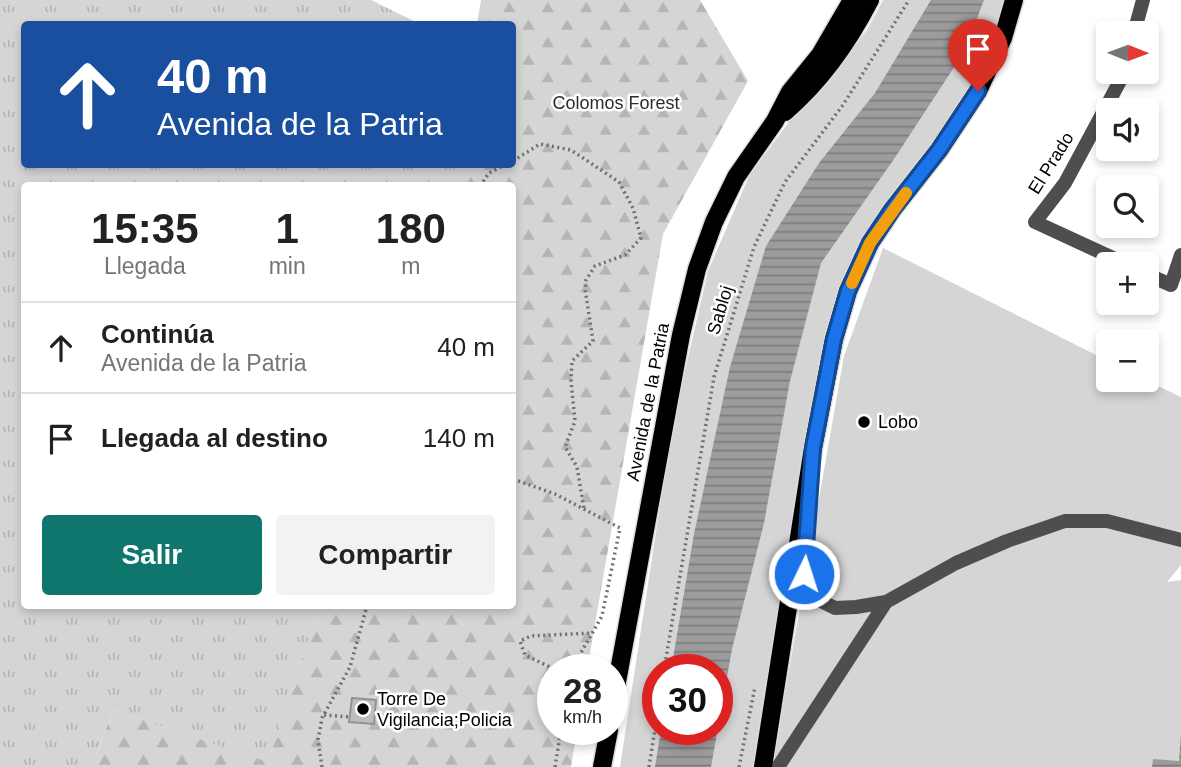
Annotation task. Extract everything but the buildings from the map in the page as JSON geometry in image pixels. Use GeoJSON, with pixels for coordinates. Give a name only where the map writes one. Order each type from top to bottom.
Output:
{"type":"FeatureCollection","features":[{"type":"Feature","properties":{"kind":"main road","name":"Avenida de la Patria"},"geometry":{"type":"LineString","coordinates":[[622,654],[681,335],[697,270],[714,222],[736,177],[775,121],[790,92],[820,55],[852,0]]}},
{"type":"Feature","properties":{"kind":"main road","name":"Avenida de la Patria"},"geometry":{"type":"LineString","coordinates":[[775,121],[800,100],[831,63],[858,25],[870,0]]}},
{"type":"Feature","properties":{"kind":"main road"},"geometry":{"type":"LineString","coordinates":[[763,767],[813,448],[834,339],[848,291],[870,243],[939,150],[978,91],[1003,38],[1014,0]]}},
{"type":"Feature","properties":{"kind":"main road"},"geometry":{"type":"LineString","coordinates":[[602,767],[606,745]]}},
{"type":"Feature","properties":{"kind":"street"},"geometry":{"type":"LineString","coordinates":[[1137,21],[1143,0]]}},
{"type":"Feature","properties":{"kind":"street","name":"El Prado"},"geometry":{"type":"LineString","coordinates":[[1100,252],[1035,222],[1065,183],[1117,84]]}},
{"type":"Feature","properties":{"kind":"street"},"geometry":{"type":"LineString","coordinates":[[1159,280],[1171,285],[1181,255]]}},
{"type":"Feature","properties":{"kind":"street"},"geometry":{"type":"LineString","coordinates":[[813,448],[804,574],[810,588],[821,601],[835,608],[886,602],[956,563],[1007,541],[1065,521],[1107,521],[1181,540]]}},
{"type":"Feature","properties":{"kind":"street"},"geometry":{"type":"LineString","coordinates":[[778,767],[886,602]]}},
{"type":"Feature","properties":{"kind":"path","name":"Sabloj"},"geometry":{"type":"LineString","coordinates":[[667,654],[714,377],[754,247],[785,182],[843,105],[909,0]]}},
{"type":"Feature","properties":{"kind":"path"},"geometry":{"type":"LineString","coordinates":[[516,159],[540,144],[571,150],[619,182],[633,208],[641,238],[625,255],[594,266],[584,289],[593,341],[572,362],[575,421],[565,447],[577,467],[584,509]]}},
{"type":"Feature","properties":{"kind":"path"},"geometry":{"type":"LineString","coordinates":[[483,182],[489,173],[498,168]]}},
{"type":"Feature","properties":{"kind":"path"},"geometry":{"type":"LineString","coordinates":[[516,480],[555,494],[620,528],[602,617],[580,654]]}},
{"type":"Feature","properties":{"kind":"path"},"geometry":{"type":"LineString","coordinates":[[322,767],[318,740],[324,715],[350,667],[366,609]]}},
{"type":"Feature","properties":{"kind":"path"},"geometry":{"type":"LineString","coordinates":[[537,661],[525,655],[520,641],[531,636],[592,633]]}},
{"type":"Feature","properties":{"kind":"path"},"geometry":{"type":"LineString","coordinates":[[324,715],[350,717]]}},
{"type":"Feature","properties":{"kind":"path"},"geometry":{"type":"LineString","coordinates":[[555,767],[559,745]]}},
{"type":"Feature","properties":{"kind":"path"},"geometry":{"type":"LineString","coordinates":[[649,767],[652,745]]}},
{"type":"Feature","properties":{"kind":"green space"},"geometry":{"type":"Polygon","coordinates":[[[0,0],[371,0],[414,21],[21,21],[21,168],[459,168],[455,182],[21,182],[21,609],[318,609],[268,763],[113,710],[92,767],[0,767],[0,0]]]}},
{"type":"Feature","properties":{"kind":"green space","name":"Colomos Forest"},"geometry":{"type":"Polygon","coordinates":[[[481,0],[700,0],[748,81],[663,234],[590,654],[537,654],[537,745],[575,745],[571,767],[92,767],[113,710],[268,762],[318,609],[516,609],[516,182],[455,182],[459,168],[516,168],[516,21],[478,21],[481,0]]]}},
{"type":"Feature","properties":{"kind":"green space"},"geometry":{"type":"Polygon","coordinates":[[[883,0],[1010,0],[979,79],[854,258],[756,767],[620,767],[623,745],[628,745],[628,715],[672,427],[708,271],[749,176],[791,119],[867,30],[883,0]]]}},
{"type":"Feature","properties":{"kind":"green space"},"geometry":{"type":"Polygon","coordinates":[[[883,248],[1096,355],[1096,392],[1159,392],[1159,386],[1181,397],[1181,565],[1167,582],[1181,580],[1181,767],[772,767],[844,356],[883,248]]]}},
{"type":"Feature","properties":{"kind":"shaded area"},"geometry":{"type":"Polygon","coordinates":[[[931,0],[984,0],[964,52],[821,263],[790,381],[764,523],[731,654],[674,654],[694,534],[730,367],[766,246],[819,163],[875,93],[931,0]]]}},
{"type":"Feature","properties":{"kind":"shaded area"},"geometry":{"type":"Polygon","coordinates":[[[1181,734],[1181,767],[1152,767],[1153,759],[1179,761],[1181,734]]]}},
{"type":"Feature","properties":{"kind":"shaded area"},"geometry":{"type":"Polygon","coordinates":[[[659,745],[715,745],[711,767],[655,767],[659,745]]]}},
{"type":"Feature","properties":{"kind":"slow traffic"},"geometry":{"type":"LineString","coordinates":[[852,283],[870,243],[906,193]]}},
{"type":"Feature","properties":{"kind":"place","name":"Lobo"},"geometry":{"type":"Point","coordinates":[864,422]}},
{"type":"Feature","properties":{"kind":"place","name":"Torre De Vigilancia;Policia"},"geometry":{"type":"Point","coordinates":[363,709]}},
{"type":"Feature","properties":{"kind":"route"},"geometry":{"type":"LineString","coordinates":[[804,574],[813,448],[834,339],[848,291],[870,243],[939,150],[978,91]]}}]}
